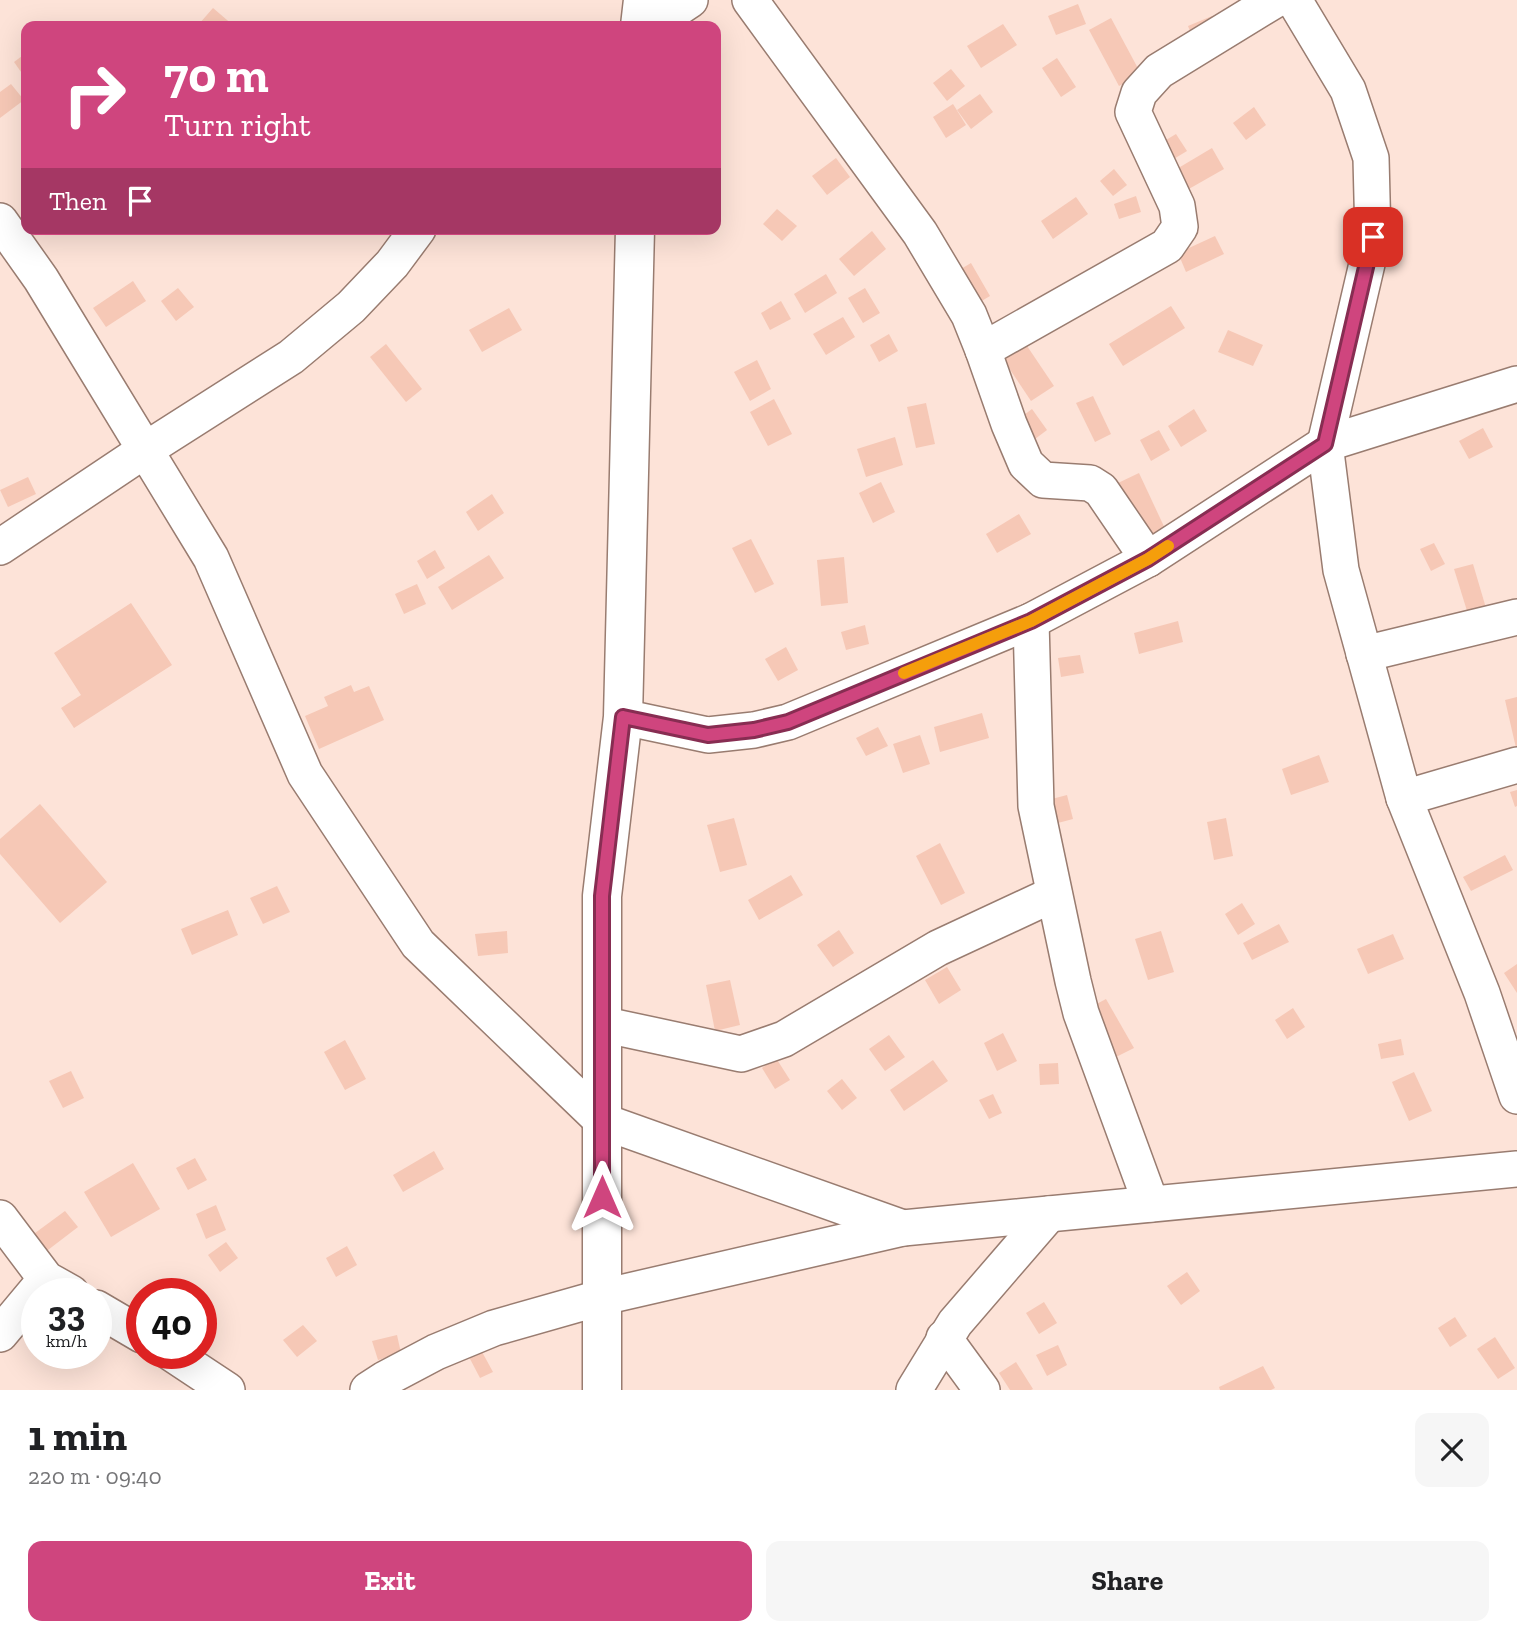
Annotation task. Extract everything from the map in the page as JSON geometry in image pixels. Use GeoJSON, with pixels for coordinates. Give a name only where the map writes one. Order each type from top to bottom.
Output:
{"type":"FeatureCollection","features":[{"type":"Feature","properties":{"kind":"street"},"geometry":{"type":"LineString","coordinates":[[641,21],[643,0]]}},
{"type":"Feature","properties":{"kind":"street"},"geometry":{"type":"LineString","coordinates":[[658,21],[690,0]]}},
{"type":"Feature","properties":{"kind":"street"},"geometry":{"type":"LineString","coordinates":[[750,0],[920,233],[969,315],[1026,464],[1043,480],[1090,483],[1101,490],[1148,559]]}},
{"type":"Feature","properties":{"kind":"street"},"geometry":{"type":"LineString","coordinates":[[983,350],[1167,246],[1181,227],[1177,206],[1133,112],[1139,93],[1159,71],[1275,0]]}},
{"type":"Feature","properties":{"kind":"street"},"geometry":{"type":"LineString","coordinates":[[1294,0],[1348,90],[1371,158],[1373,237],[1325,444],[1341,570],[1404,798],[1482,993],[1517,1096]]}},
{"type":"Feature","properties":{"kind":"street"},"geometry":{"type":"LineString","coordinates":[[0,221],[41,279],[211,558],[304,774],[418,944],[601,1121],[903,1228]]}},
{"type":"Feature","properties":{"kind":"street"},"geometry":{"type":"LineString","coordinates":[[0,547],[291,357],[351,307],[413,235]]}},
{"type":"Feature","properties":{"kind":"street"},"geometry":{"type":"LineString","coordinates":[[602,1390],[602,896],[623,717],[635,235]]}},
{"type":"Feature","properties":{"kind":"street"},"geometry":{"type":"LineString","coordinates":[[623,717],[708,735],[754,730],[788,722],[1031,621],[1148,559],[1325,444],[1517,383]]}},
{"type":"Feature","properties":{"kind":"street"},"geometry":{"type":"LineString","coordinates":[[1364,654],[1517,617]]}},
{"type":"Feature","properties":{"kind":"street"},"geometry":{"type":"LineString","coordinates":[[1031,621],[1036,806],[1054,894],[1081,1013],[1151,1204]]}},
{"type":"Feature","properties":{"kind":"street"},"geometry":{"type":"LineString","coordinates":[[1404,798],[1517,765]]}},
{"type":"Feature","properties":{"kind":"street"},"geometry":{"type":"LineString","coordinates":[[601,1024],[741,1055],[784,1039],[938,948],[1054,894]]}},
{"type":"Feature","properties":{"kind":"street"},"geometry":{"type":"LineString","coordinates":[[368,1390],[436,1352],[494,1328],[603,1297],[903,1228],[1517,1169]]}},
{"type":"Feature","properties":{"kind":"street"},"geometry":{"type":"LineString","coordinates":[[914,1390],[955,1323],[1049,1214]]}},
{"type":"Feature","properties":{"kind":"street"},"geometry":{"type":"LineString","coordinates":[[0,1218],[52,1278]]}},
{"type":"Feature","properties":{"kind":"street"},"geometry":{"type":"LineString","coordinates":[[0,1334],[21,1317]]}},
{"type":"Feature","properties":{"kind":"street"},"geometry":{"type":"LineString","coordinates":[[944,1338],[982,1390]]}},
{"type":"Feature","properties":{"kind":"street"},"geometry":{"type":"LineString","coordinates":[[195,1369],[227,1390]]}},
{"type":"Feature","properties":{"kind":"building"},"geometry":{"type":"Polygon","coordinates":[[[1078,4],[1086,24],[1056,35],[1048,16],[1078,4]]]}},
{"type":"Feature","properties":{"kind":"building"},"geometry":{"type":"Polygon","coordinates":[[[213,8],[228,21],[202,21],[213,8]]]}},
{"type":"Feature","properties":{"kind":"building"},"geometry":{"type":"Polygon","coordinates":[[[1212,16],[1220,33],[1195,44],[1188,26],[1212,16]]]}},
{"type":"Feature","properties":{"kind":"building"},"geometry":{"type":"Polygon","coordinates":[[[1111,18],[1141,74],[1119,86],[1089,30],[1111,18]]]}},
{"type":"Feature","properties":{"kind":"building"},"geometry":{"type":"Polygon","coordinates":[[[1003,24],[1017,45],[981,68],[967,46],[1003,24]]]}},
{"type":"Feature","properties":{"kind":"building"},"geometry":{"type":"Polygon","coordinates":[[[21,57],[21,72],[14,62],[21,57]]]}},
{"type":"Feature","properties":{"kind":"building"},"geometry":{"type":"Polygon","coordinates":[[[1057,58],[1076,87],[1061,97],[1042,68],[1057,58]]]}},
{"type":"Feature","properties":{"kind":"building"},"geometry":{"type":"Polygon","coordinates":[[[951,69],[965,86],[947,101],[933,83],[951,69]]]}},
{"type":"Feature","properties":{"kind":"building"},"geometry":{"type":"Polygon","coordinates":[[[11,84],[21,96],[21,102],[0,118],[0,92],[11,84]]]}},
{"type":"Feature","properties":{"kind":"building"},"geometry":{"type":"Polygon","coordinates":[[[980,94],[993,112],[971,129],[957,110],[980,94]]]}},
{"type":"Feature","properties":{"kind":"building"},"geometry":{"type":"Polygon","coordinates":[[[953,104],[966,125],[946,138],[933,117],[953,104]]]}},
{"type":"Feature","properties":{"kind":"building"},"geometry":{"type":"Polygon","coordinates":[[[1254,107],[1266,125],[1246,140],[1233,123],[1254,107]]]}},
{"type":"Feature","properties":{"kind":"building"},"geometry":{"type":"Polygon","coordinates":[[[1176,134],[1187,151],[1167,163],[1156,146],[1176,134]]]}},
{"type":"Feature","properties":{"kind":"building"},"geometry":{"type":"Polygon","coordinates":[[[1212,148],[1224,169],[1187,190],[1175,170],[1212,148]]]}},
{"type":"Feature","properties":{"kind":"building"},"geometry":{"type":"Polygon","coordinates":[[[836,158],[850,177],[827,195],[812,176],[836,158]]]}},
{"type":"Feature","properties":{"kind":"building"},"geometry":{"type":"Polygon","coordinates":[[[1114,169],[1127,185],[1113,196],[1100,181],[1114,169]]]}},
{"type":"Feature","properties":{"kind":"building"},"geometry":{"type":"Polygon","coordinates":[[[1136,196],[1141,212],[1119,219],[1114,204],[1136,196]]]}},
{"type":"Feature","properties":{"kind":"building"},"geometry":{"type":"Polygon","coordinates":[[[1076,197],[1088,214],[1053,239],[1041,221],[1076,197]]]}},
{"type":"Feature","properties":{"kind":"building"},"geometry":{"type":"Polygon","coordinates":[[[777,209],[797,226],[782,241],[763,224],[777,209]]]}},
{"type":"Feature","properties":{"kind":"building"},"geometry":{"type":"Polygon","coordinates":[[[872,231],[886,249],[854,276],[839,259],[872,231]]]}},
{"type":"Feature","properties":{"kind":"building"},"geometry":{"type":"Polygon","coordinates":[[[1215,236],[1224,254],[1186,272],[1178,253],[1215,236]]]}},
{"type":"Feature","properties":{"kind":"building"},"geometry":{"type":"Polygon","coordinates":[[[971,263],[990,296],[968,309],[949,276],[971,263]]]}},
{"type":"Feature","properties":{"kind":"building"},"geometry":{"type":"Polygon","coordinates":[[[826,274],[837,293],[805,313],[794,294],[826,274]]]}},
{"type":"Feature","properties":{"kind":"building"},"geometry":{"type":"Polygon","coordinates":[[[133,281],[146,301],[106,327],[93,308],[133,281]]]}},
{"type":"Feature","properties":{"kind":"building"},"geometry":{"type":"Polygon","coordinates":[[[178,288],[194,307],[176,321],[161,301],[178,288]]]}},
{"type":"Feature","properties":{"kind":"building"},"geometry":{"type":"Polygon","coordinates":[[[865,288],[880,313],[863,323],[848,298],[865,288]]]}},
{"type":"Feature","properties":{"kind":"building"},"geometry":{"type":"Polygon","coordinates":[[[781,301],[791,319],[770,330],[761,313],[781,301]]]}},
{"type":"Feature","properties":{"kind":"building"},"geometry":{"type":"Polygon","coordinates":[[[1171,306],[1185,328],[1123,366],[1109,344],[1171,306]]]}},
{"type":"Feature","properties":{"kind":"building"},"geometry":{"type":"Polygon","coordinates":[[[509,308],[522,330],[482,352],[469,330],[509,308]]]}},
{"type":"Feature","properties":{"kind":"building"},"geometry":{"type":"Polygon","coordinates":[[[843,317],[855,337],[826,355],[813,334],[843,317]]]}},
{"type":"Feature","properties":{"kind":"building"},"geometry":{"type":"Polygon","coordinates":[[[1228,330],[1263,345],[1253,366],[1218,352],[1228,330]]]}},
{"type":"Feature","properties":{"kind":"building"},"geometry":{"type":"Polygon","coordinates":[[[889,334],[898,351],[879,362],[870,345],[889,334]]]}},
{"type":"Feature","properties":{"kind":"building"},"geometry":{"type":"Polygon","coordinates":[[[1023,340],[1054,386],[1031,401],[1001,356],[1023,340]]]}},
{"type":"Feature","properties":{"kind":"building"},"geometry":{"type":"Polygon","coordinates":[[[386,344],[422,389],[406,402],[370,357],[386,344]]]}},
{"type":"Feature","properties":{"kind":"building"},"geometry":{"type":"Polygon","coordinates":[[[757,360],[771,389],[750,401],[734,372],[757,360]]]}},
{"type":"Feature","properties":{"kind":"building"},"geometry":{"type":"Polygon","coordinates":[[[1093,396],[1111,434],[1095,442],[1076,403],[1093,396]]]}},
{"type":"Feature","properties":{"kind":"building"},"geometry":{"type":"Polygon","coordinates":[[[774,399],[792,434],[768,446],[750,412],[774,399]]]}},
{"type":"Feature","properties":{"kind":"building"},"geometry":{"type":"Polygon","coordinates":[[[926,403],[935,444],[916,448],[907,407],[926,403]]]}},
{"type":"Feature","properties":{"kind":"building"},"geometry":{"type":"Polygon","coordinates":[[[1032,409],[1047,430],[1031,442],[1016,421],[1032,409]]]}},
{"type":"Feature","properties":{"kind":"building"},"geometry":{"type":"Polygon","coordinates":[[[1194,409],[1207,431],[1181,447],[1168,426],[1194,409]]]}},
{"type":"Feature","properties":{"kind":"building"},"geometry":{"type":"Polygon","coordinates":[[[1483,428],[1493,447],[1469,459],[1459,441],[1483,428]]]}},
{"type":"Feature","properties":{"kind":"building"},"geometry":{"type":"Polygon","coordinates":[[[1159,430],[1170,450],[1151,461],[1140,440],[1159,430]]]}},
{"type":"Feature","properties":{"kind":"building"},"geometry":{"type":"Polygon","coordinates":[[[895,437],[903,465],[866,477],[857,449],[895,437]]]}},
{"type":"Feature","properties":{"kind":"building"},"geometry":{"type":"Polygon","coordinates":[[[1139,473],[1168,535],[1147,546],[1118,483],[1139,473]]]}},
{"type":"Feature","properties":{"kind":"building"},"geometry":{"type":"Polygon","coordinates":[[[28,477],[36,494],[8,507],[0,490],[28,477]]]}},
{"type":"Feature","properties":{"kind":"building"},"geometry":{"type":"Polygon","coordinates":[[[881,482],[895,512],[873,523],[859,493],[881,482]]]}},
{"type":"Feature","properties":{"kind":"building"},"geometry":{"type":"Polygon","coordinates":[[[492,494],[504,513],[478,531],[466,512],[492,494]]]}},
{"type":"Feature","properties":{"kind":"building"},"geometry":{"type":"Polygon","coordinates":[[[1019,514],[1031,534],[997,553],[986,534],[1019,514]]]}},
{"type":"Feature","properties":{"kind":"building"},"geometry":{"type":"Polygon","coordinates":[[[751,539],[774,584],[755,593],[732,548],[751,539]]]}},
{"type":"Feature","properties":{"kind":"building"},"geometry":{"type":"Polygon","coordinates":[[[1434,543],[1445,564],[1431,571],[1420,549],[1434,543]]]}},
{"type":"Feature","properties":{"kind":"building"},"geometry":{"type":"Polygon","coordinates":[[[435,550],[445,568],[427,579],[417,561],[435,550]]]}},
{"type":"Feature","properties":{"kind":"building"},"geometry":{"type":"Polygon","coordinates":[[[489,555],[504,578],[452,610],[438,587],[489,555]]]}},
{"type":"Feature","properties":{"kind":"building"},"geometry":{"type":"Polygon","coordinates":[[[844,557],[848,603],[821,606],[817,560],[844,557]]]}},
{"type":"Feature","properties":{"kind":"building"},"geometry":{"type":"Polygon","coordinates":[[[1473,564],[1486,608],[1468,614],[1454,569],[1473,564]]]}},
{"type":"Feature","properties":{"kind":"building"},"geometry":{"type":"Polygon","coordinates":[[[417,584],[426,604],[404,614],[395,594],[417,584]]]}},
{"type":"Feature","properties":{"kind":"building"},"geometry":{"type":"Polygon","coordinates":[[[131,603],[172,665],[74,728],[61,708],[81,695],[54,653],[131,603]]]}},
{"type":"Feature","properties":{"kind":"building"},"geometry":{"type":"Polygon","coordinates":[[[1178,621],[1183,642],[1139,654],[1134,633],[1178,621]]]}},
{"type":"Feature","properties":{"kind":"building"},"geometry":{"type":"Polygon","coordinates":[[[865,625],[869,644],[846,650],[841,632],[865,625]]]}},
{"type":"Feature","properties":{"kind":"building"},"geometry":{"type":"Polygon","coordinates":[[[786,647],[798,670],[778,681],[765,659],[786,647]]]}},
{"type":"Feature","properties":{"kind":"building"},"geometry":{"type":"Polygon","coordinates":[[[1080,655],[1084,673],[1061,677],[1058,658],[1080,655]]]}},
{"type":"Feature","properties":{"kind":"building"},"geometry":{"type":"Polygon","coordinates":[[[351,685],[354,692],[369,686],[384,720],[319,749],[305,716],[328,706],[324,697],[351,685]]]}},
{"type":"Feature","properties":{"kind":"building"},"geometry":{"type":"Polygon","coordinates":[[[1517,697],[1517,748],[1516,748],[1505,700],[1517,697]]]}},
{"type":"Feature","properties":{"kind":"building"},"geometry":{"type":"Polygon","coordinates":[[[982,713],[989,738],[940,752],[934,727],[982,713]]]}},
{"type":"Feature","properties":{"kind":"building"},"geometry":{"type":"Polygon","coordinates":[[[878,727],[888,746],[866,756],[856,738],[878,727]]]}},
{"type":"Feature","properties":{"kind":"building"},"geometry":{"type":"Polygon","coordinates":[[[920,735],[930,764],[903,773],[893,744],[920,735]]]}},
{"type":"Feature","properties":{"kind":"building"},"geometry":{"type":"Polygon","coordinates":[[[1319,755],[1329,782],[1291,795],[1282,769],[1319,755]]]}},
{"type":"Feature","properties":{"kind":"building"},"geometry":{"type":"Polygon","coordinates":[[[1517,790],[1517,806],[1515,807],[1510,792],[1517,790]]]}},
{"type":"Feature","properties":{"kind":"building"},"geometry":{"type":"Polygon","coordinates":[[[1067,795],[1073,819],[1054,824],[1048,800],[1067,795]]]}},
{"type":"Feature","properties":{"kind":"building"},"geometry":{"type":"Polygon","coordinates":[[[40,804],[107,882],[60,923],[0,854],[0,839],[40,804]]]}},
{"type":"Feature","properties":{"kind":"building"},"geometry":{"type":"Polygon","coordinates":[[[734,818],[747,865],[720,872],[707,825],[734,818]]]}},
{"type":"Feature","properties":{"kind":"building"},"geometry":{"type":"Polygon","coordinates":[[[1226,818],[1233,856],[1214,860],[1207,822],[1226,818]]]}},
{"type":"Feature","properties":{"kind":"building"},"geometry":{"type":"Polygon","coordinates":[[[940,843],[965,893],[941,905],[916,856],[940,843]]]}},
{"type":"Feature","properties":{"kind":"building"},"geometry":{"type":"Polygon","coordinates":[[[1505,855],[1513,870],[1471,891],[1463,877],[1505,855]]]}},
{"type":"Feature","properties":{"kind":"building"},"geometry":{"type":"Polygon","coordinates":[[[791,875],[803,895],[759,920],[748,900],[791,875]]]}},
{"type":"Feature","properties":{"kind":"building"},"geometry":{"type":"Polygon","coordinates":[[[277,886],[290,912],[263,924],[250,898],[277,886]]]}},
{"type":"Feature","properties":{"kind":"building"},"geometry":{"type":"Polygon","coordinates":[[[1242,903],[1255,924],[1238,935],[1225,914],[1242,903]]]}},
{"type":"Feature","properties":{"kind":"building"},"geometry":{"type":"Polygon","coordinates":[[[228,910],[238,935],[192,955],[181,929],[228,910]]]}},
{"type":"Feature","properties":{"kind":"building"},"geometry":{"type":"Polygon","coordinates":[[[1279,924],[1289,942],[1252,960],[1243,943],[1279,924]]]}},
{"type":"Feature","properties":{"kind":"building"},"geometry":{"type":"Polygon","coordinates":[[[839,930],[854,953],[833,967],[817,945],[839,930]]]}},
{"type":"Feature","properties":{"kind":"building"},"geometry":{"type":"Polygon","coordinates":[[[507,931],[508,953],[478,956],[475,934],[507,931]]]}},
{"type":"Feature","properties":{"kind":"building"},"geometry":{"type":"Polygon","coordinates":[[[1161,931],[1174,972],[1148,980],[1135,939],[1161,931]]]}},
{"type":"Feature","properties":{"kind":"building"},"geometry":{"type":"Polygon","coordinates":[[[1393,934],[1404,959],[1368,974],[1357,949],[1393,934]]]}},
{"type":"Feature","properties":{"kind":"building"},"geometry":{"type":"Polygon","coordinates":[[[1517,964],[1517,993],[1504,973],[1517,964]]]}},
{"type":"Feature","properties":{"kind":"building"},"geometry":{"type":"Polygon","coordinates":[[[947,967],[961,990],[939,1004],[925,980],[947,967]]]}},
{"type":"Feature","properties":{"kind":"building"},"geometry":{"type":"Polygon","coordinates":[[[730,980],[740,1025],[715,1031],[706,985],[730,980]]]}},
{"type":"Feature","properties":{"kind":"building"},"geometry":{"type":"Polygon","coordinates":[[[1106,999],[1134,1048],[1114,1058],[1087,1009],[1106,999]]]}},
{"type":"Feature","properties":{"kind":"building"},"geometry":{"type":"Polygon","coordinates":[[[1293,1008],[1305,1027],[1287,1039],[1275,1020],[1293,1008]]]}},
{"type":"Feature","properties":{"kind":"building"},"geometry":{"type":"Polygon","coordinates":[[[1003,1033],[1017,1061],[997,1071],[984,1043],[1003,1033]]]}},
{"type":"Feature","properties":{"kind":"building"},"geometry":{"type":"Polygon","coordinates":[[[889,1035],[905,1057],[885,1071],[869,1049],[889,1035]]]}},
{"type":"Feature","properties":{"kind":"building"},"geometry":{"type":"Polygon","coordinates":[[[1401,1039],[1404,1055],[1381,1059],[1378,1044],[1401,1039]]]}},
{"type":"Feature","properties":{"kind":"building"},"geometry":{"type":"Polygon","coordinates":[[[345,1040],[366,1079],[345,1090],[324,1052],[345,1040]]]}},
{"type":"Feature","properties":{"kind":"building"},"geometry":{"type":"Polygon","coordinates":[[[776,1058],[790,1080],[775,1089],[762,1068],[776,1058]]]}},
{"type":"Feature","properties":{"kind":"building"},"geometry":{"type":"Polygon","coordinates":[[[933,1060],[948,1081],[904,1111],[890,1090],[933,1060]]]}},
{"type":"Feature","properties":{"kind":"building"},"geometry":{"type":"Polygon","coordinates":[[[1058,1063],[1059,1084],[1040,1085],[1039,1064],[1058,1063]]]}},
{"type":"Feature","properties":{"kind":"building"},"geometry":{"type":"Polygon","coordinates":[[[71,1071],[84,1098],[63,1108],[49,1081],[71,1071]]]}},
{"type":"Feature","properties":{"kind":"building"},"geometry":{"type":"Polygon","coordinates":[[[1414,1072],[1432,1111],[1409,1121],[1392,1082],[1414,1072]]]}},
{"type":"Feature","properties":{"kind":"building"},"geometry":{"type":"Polygon","coordinates":[[[842,1079],[857,1098],[842,1110],[827,1091],[842,1079]]]}},
{"type":"Feature","properties":{"kind":"building"},"geometry":{"type":"Polygon","coordinates":[[[993,1094],[1002,1113],[989,1119],[979,1100],[993,1094]]]}},
{"type":"Feature","properties":{"kind":"building"},"geometry":{"type":"Polygon","coordinates":[[[434,1151],[444,1169],[403,1192],[393,1175],[434,1151]]]}},
{"type":"Feature","properties":{"kind":"building"},"geometry":{"type":"Polygon","coordinates":[[[195,1158],[207,1180],[188,1190],[176,1168],[195,1158]]]}},
{"type":"Feature","properties":{"kind":"building"},"geometry":{"type":"Polygon","coordinates":[[[133,1163],[160,1209],[111,1237],[84,1192],[133,1163]]]}},
{"type":"Feature","properties":{"kind":"building"},"geometry":{"type":"Polygon","coordinates":[[[216,1205],[226,1230],[206,1239],[196,1214],[216,1205]]]}},
{"type":"Feature","properties":{"kind":"building"},"geometry":{"type":"Polygon","coordinates":[[[65,1211],[78,1227],[44,1253],[31,1236],[65,1211]]]}},
{"type":"Feature","properties":{"kind":"building"},"geometry":{"type":"Polygon","coordinates":[[[226,1242],[238,1258],[220,1272],[208,1255],[226,1242]]]}},
{"type":"Feature","properties":{"kind":"building"},"geometry":{"type":"Polygon","coordinates":[[[347,1246],[357,1265],[336,1277],[326,1258],[347,1246]]]}},
{"type":"Feature","properties":{"kind":"building"},"geometry":{"type":"Polygon","coordinates":[[[1187,1272],[1200,1291],[1181,1305],[1167,1286],[1187,1272]]]}},
{"type":"Feature","properties":{"kind":"building"},"geometry":{"type":"Polygon","coordinates":[[[1044,1302],[1057,1323],[1039,1334],[1026,1313],[1044,1302]]]}},
{"type":"Feature","properties":{"kind":"building"},"geometry":{"type":"Polygon","coordinates":[[[1455,1317],[1467,1336],[1450,1347],[1438,1328],[1455,1317]]]}},
{"type":"Feature","properties":{"kind":"building"},"geometry":{"type":"Polygon","coordinates":[[[303,1325],[317,1341],[297,1357],[283,1340],[303,1325]]]}},
{"type":"Feature","properties":{"kind":"building"},"geometry":{"type":"Polygon","coordinates":[[[397,1335],[401,1353],[378,1360],[372,1341],[397,1335]]]}},
{"type":"Feature","properties":{"kind":"building"},"geometry":{"type":"Polygon","coordinates":[[[1495,1337],[1515,1368],[1498,1379],[1477,1349],[1495,1337]]]}},
{"type":"Feature","properties":{"kind":"building"},"geometry":{"type":"Polygon","coordinates":[[[1058,1345],[1067,1365],[1047,1376],[1036,1355],[1058,1345]]]}},
{"type":"Feature","properties":{"kind":"building"},"geometry":{"type":"Polygon","coordinates":[[[481,1350],[493,1372],[480,1378],[469,1357],[481,1350]]]}},
{"type":"Feature","properties":{"kind":"building"},"geometry":{"type":"Polygon","coordinates":[[[1016,1362],[1033,1389],[1010,1390],[999,1373],[1016,1362]]]}},
{"type":"Feature","properties":{"kind":"building"},"geometry":{"type":"Polygon","coordinates":[[[1263,1366],[1275,1388],[1220,1390],[1219,1387],[1263,1366]]]}},
{"type":"Feature","properties":{"kind":"slow traffic"},"geometry":{"type":"LineString","coordinates":[[904,673],[1031,621],[1168,546]]}},
{"type":"Feature","properties":{"kind":"route"},"geometry":{"type":"LineString","coordinates":[[602,1197],[602,896],[623,717],[708,735],[754,730],[788,722],[1031,621],[1148,559],[1325,444],[1373,237]]}}]}
